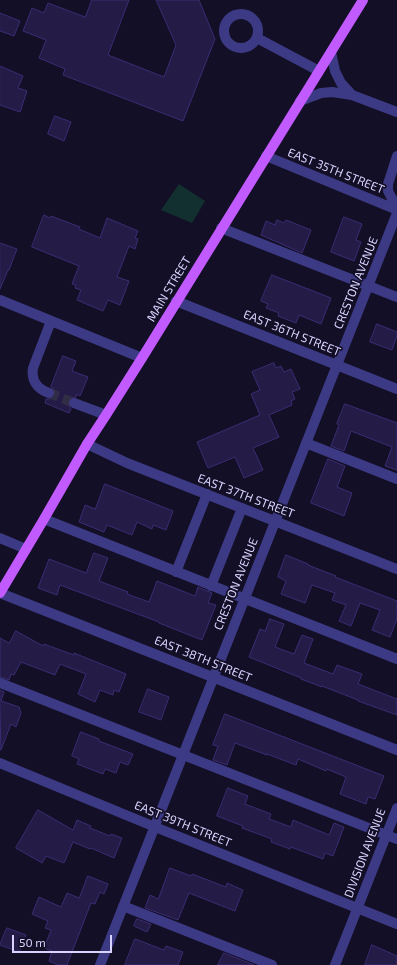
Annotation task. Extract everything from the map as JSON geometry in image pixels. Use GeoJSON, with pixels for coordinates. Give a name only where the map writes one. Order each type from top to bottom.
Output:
{"type":"FeatureCollection","features":[{"type":"Feature","properties":{"kind":"main road","name":"MAIN STREET"},"geometry":{"type":"LineString","coordinates":[[0,593],[87,444],[142,358],[363,0]]}},
{"type":"Feature","properties":{"kind":"street"},"geometry":{"type":"LineString","coordinates":[[256,38],[319,71]]}},
{"type":"Feature","properties":{"kind":"street"},"geometry":{"type":"LineString","coordinates":[[331,52],[335,71],[341,83],[352,96]]}},
{"type":"Feature","properties":{"kind":"street"},"geometry":{"type":"LineString","coordinates":[[300,101],[321,93],[332,92],[352,96],[397,112]]}},
{"type":"Feature","properties":{"kind":"street","name":"EAST 35TH STREET"},"geometry":{"type":"LineString","coordinates":[[266,156],[397,209]]}},
{"type":"Feature","properties":{"kind":"street"},"geometry":{"type":"LineString","coordinates":[[397,156],[388,184],[388,191],[397,209]]}},
{"type":"Feature","properties":{"kind":"street","name":"CRESTON AVENUE"},"geometry":{"type":"LineString","coordinates":[[100,965],[397,213]]}},
{"type":"Feature","properties":{"kind":"street"},"geometry":{"type":"LineString","coordinates":[[221,228],[397,297]]}},
{"type":"Feature","properties":{"kind":"street"},"geometry":{"type":"LineString","coordinates":[[0,300],[142,358]]}},
{"type":"Feature","properties":{"kind":"street","name":"EAST 36TH STREET"},"geometry":{"type":"LineString","coordinates":[[176,301],[397,389]]}},
{"type":"Feature","properties":{"kind":"street"},"geometry":{"type":"LineString","coordinates":[[49,393],[40,389],[36,385],[32,373],[51,321]]}},
{"type":"Feature","properties":{"kind":"street"},"geometry":{"type":"LineString","coordinates":[[74,402],[106,415]]}},
{"type":"Feature","properties":{"kind":"street"},"geometry":{"type":"LineString","coordinates":[[306,443],[397,479]]}},
{"type":"Feature","properties":{"kind":"street","name":"EAST 37TH STREET"},"geometry":{"type":"LineString","coordinates":[[87,444],[127,463],[397,569]]}},
{"type":"Feature","properties":{"kind":"street"},"geometry":{"type":"LineString","coordinates":[[176,572],[207,494]]}},
{"type":"Feature","properties":{"kind":"street"},"geometry":{"type":"LineString","coordinates":[[211,586],[242,508]]}},
{"type":"Feature","properties":{"kind":"street"},"geometry":{"type":"LineString","coordinates":[[44,519],[397,659]]}},
{"type":"Feature","properties":{"kind":"street"},"geometry":{"type":"LineString","coordinates":[[0,538],[26,549]]}},
{"type":"Feature","properties":{"kind":"street","name":"EAST 38TH STREET"},"geometry":{"type":"LineString","coordinates":[[0,593],[397,750]]}},
{"type":"Feature","properties":{"kind":"street"},"geometry":{"type":"LineString","coordinates":[[0,682],[397,839]]}},
{"type":"Feature","properties":{"kind":"street","name":"EAST 39TH STREET"},"geometry":{"type":"LineString","coordinates":[[0,762],[155,827],[397,924]]}},
{"type":"Feature","properties":{"kind":"street","name":"DIVISION AVENUE"},"geometry":{"type":"LineString","coordinates":[[335,965],[397,808]]}},
{"type":"Feature","properties":{"kind":"street"},"geometry":{"type":"LineString","coordinates":[[123,906],[272,965]]}},
{"type":"Feature","properties":{"kind":"green space"},"geometry":{"type":"Polygon","coordinates":[[[179,184],[205,201],[192,223],[161,210],[179,184]]]}},
{"type":"Feature","properties":{"kind":"building"},"geometry":{"type":"Polygon","coordinates":[[[92,0],[129,0],[108,55],[164,77],[176,45],[156,0],[199,0],[215,39],[183,121],[63,75],[65,69],[39,58],[46,40],[23,31],[32,8],[44,13],[48,3],[85,17],[92,0]]]}},
{"type":"Feature","properties":{"kind":"building"},"geometry":{"type":"Polygon","coordinates":[[[0,13],[20,21],[14,36],[0,31],[0,13]]]}},
{"type":"Feature","properties":{"kind":"building"},"geometry":{"type":"Polygon","coordinates":[[[0,66],[23,76],[18,88],[27,91],[20,112],[0,105],[0,66]]]}},
{"type":"Feature","properties":{"kind":"building"},"geometry":{"type":"Polygon","coordinates":[[[55,116],[71,122],[64,141],[48,134],[55,116]]]}},
{"type":"Feature","properties":{"kind":"building"},"geometry":{"type":"Polygon","coordinates":[[[44,215],[50,218],[51,216],[80,227],[79,229],[100,238],[107,218],[138,231],[135,238],[138,239],[135,249],[129,246],[117,277],[129,281],[120,305],[108,300],[103,311],[77,300],[81,290],[75,288],[76,285],[72,284],[79,266],[32,247],[44,215]]]}},
{"type":"Feature","properties":{"kind":"building"},"geometry":{"type":"Polygon","coordinates":[[[344,217],[362,224],[356,240],[361,242],[354,261],[331,252],[344,217]]]}},
{"type":"Feature","properties":{"kind":"building"},"geometry":{"type":"Polygon","coordinates":[[[277,220],[284,223],[286,220],[311,230],[302,253],[261,235],[266,221],[275,225],[277,220]]]}},
{"type":"Feature","properties":{"kind":"building"},"geometry":{"type":"Polygon","coordinates":[[[0,243],[17,249],[0,289],[0,243]]]}},
{"type":"Feature","properties":{"kind":"building"},"geometry":{"type":"Polygon","coordinates":[[[272,275],[331,298],[321,324],[299,315],[296,323],[278,316],[279,313],[266,308],[268,304],[261,301],[272,275]]]}},
{"type":"Feature","properties":{"kind":"building"},"geometry":{"type":"Polygon","coordinates":[[[377,324],[397,332],[392,350],[370,342],[377,324]]]}},
{"type":"Feature","properties":{"kind":"building"},"geometry":{"type":"Polygon","coordinates":[[[63,356],[76,361],[72,371],[88,377],[80,396],[77,394],[76,397],[68,400],[68,404],[71,409],[69,413],[45,403],[46,399],[53,398],[55,395],[54,389],[51,387],[63,356]]]}},
{"type":"Feature","properties":{"kind":"building"},"geometry":{"type":"Polygon","coordinates":[[[274,363],[276,368],[281,366],[284,372],[291,369],[300,389],[292,392],[295,399],[291,401],[292,405],[269,415],[279,437],[253,448],[263,470],[244,478],[235,457],[208,468],[197,442],[260,415],[251,394],[260,390],[252,372],[274,363]]]}},
{"type":"Feature","properties":{"kind":"building"},"geometry":{"type":"Polygon","coordinates":[[[345,404],[397,423],[397,470],[385,466],[392,447],[351,431],[344,451],[331,446],[339,425],[337,424],[345,404]]]}},
{"type":"Feature","properties":{"kind":"building"},"geometry":{"type":"Polygon","coordinates":[[[328,459],[345,466],[337,487],[352,493],[344,516],[311,503],[328,459]]]}},
{"type":"Feature","properties":{"kind":"building"},"geometry":{"type":"Polygon","coordinates":[[[105,484],[173,511],[166,530],[153,525],[152,529],[137,522],[132,535],[107,525],[104,532],[79,522],[85,505],[95,509],[105,484]]]}},
{"type":"Feature","properties":{"kind":"building"},"geometry":{"type":"Polygon","coordinates":[[[94,553],[108,558],[99,581],[149,602],[157,581],[195,596],[198,587],[212,593],[208,603],[216,605],[202,640],[159,622],[60,585],[57,595],[38,588],[49,559],[86,573],[94,553]]]}},
{"type":"Feature","properties":{"kind":"building"},"geometry":{"type":"Polygon","coordinates":[[[286,555],[336,576],[335,577],[397,601],[397,619],[390,637],[372,630],[380,610],[360,603],[351,626],[339,621],[346,605],[332,600],[335,593],[312,585],[305,603],[281,594],[286,581],[278,577],[286,555]]]}},
{"type":"Feature","properties":{"kind":"building"},"geometry":{"type":"Polygon","coordinates":[[[270,619],[284,624],[275,647],[294,654],[302,635],[313,639],[304,663],[333,674],[337,665],[362,674],[358,684],[397,699],[397,715],[301,679],[249,657],[260,629],[265,631],[270,619]]]}},
{"type":"Feature","properties":{"kind":"building"},"geometry":{"type":"Polygon","coordinates":[[[16,631],[43,646],[44,644],[74,655],[74,653],[126,674],[119,692],[114,690],[113,695],[100,690],[95,702],[78,694],[86,674],[60,664],[55,675],[21,662],[14,675],[11,674],[9,680],[0,677],[0,638],[9,643],[16,631]]]}},
{"type":"Feature","properties":{"kind":"building"},"geometry":{"type":"Polygon","coordinates":[[[148,689],[169,697],[161,720],[139,712],[148,689]]]}},
{"type":"Feature","properties":{"kind":"building"},"geometry":{"type":"Polygon","coordinates":[[[0,690],[4,692],[1,701],[19,707],[21,713],[16,727],[11,724],[1,750],[0,690]]]}},
{"type":"Feature","properties":{"kind":"building"},"geometry":{"type":"Polygon","coordinates":[[[225,714],[384,776],[375,799],[368,797],[366,804],[340,794],[346,777],[327,769],[326,771],[298,759],[296,765],[235,743],[227,765],[213,760],[218,746],[213,745],[225,714]]]}},
{"type":"Feature","properties":{"kind":"building"},"geometry":{"type":"Polygon","coordinates":[[[81,732],[99,739],[99,741],[133,754],[128,765],[120,762],[116,773],[105,769],[103,774],[77,764],[79,759],[72,756],[81,732]]]}},
{"type":"Feature","properties":{"kind":"building"},"geometry":{"type":"Polygon","coordinates":[[[228,788],[248,796],[245,804],[271,814],[269,819],[291,827],[293,820],[329,835],[334,823],[344,827],[333,856],[325,853],[323,859],[291,847],[290,849],[271,842],[272,839],[242,828],[243,826],[217,816],[228,788]]]}},
{"type":"Feature","properties":{"kind":"building"},"geometry":{"type":"Polygon","coordinates":[[[38,810],[73,830],[77,820],[91,826],[90,828],[110,836],[111,834],[122,838],[114,858],[73,842],[64,863],[46,856],[42,863],[16,848],[38,810]]]}},
{"type":"Feature","properties":{"kind":"building"},"geometry":{"type":"Polygon","coordinates":[[[170,868],[191,876],[192,874],[226,887],[227,883],[243,890],[235,911],[189,893],[178,920],[145,908],[150,895],[158,899],[170,868]]]}},
{"type":"Feature","properties":{"kind":"building"},"geometry":{"type":"Polygon","coordinates":[[[88,876],[108,884],[104,894],[100,892],[95,904],[91,903],[67,965],[58,965],[49,961],[52,951],[44,948],[51,930],[45,928],[48,921],[32,914],[39,897],[61,907],[67,893],[79,898],[88,876]]]}},
{"type":"Feature","properties":{"kind":"building"},"geometry":{"type":"Polygon","coordinates":[[[137,919],[151,924],[147,932],[134,926],[137,919]]]}},
{"type":"Feature","properties":{"kind":"building"},"geometry":{"type":"Polygon","coordinates":[[[7,928],[26,935],[19,952],[0,945],[7,928]]]}},
{"type":"Feature","properties":{"kind":"building"},"geometry":{"type":"Polygon","coordinates":[[[135,939],[164,950],[166,946],[183,952],[178,965],[125,965],[135,939]]]}},
{"type":"Feature","properties":{"kind":"building"},"geometry":{"type":"Polygon","coordinates":[[[372,945],[397,956],[397,965],[365,965],[372,945]]]}},
{"type":"Feature","properties":{"kind":"building"},"geometry":{"type":"Polygon","coordinates":[[[224,953],[254,965],[218,965],[224,953]]]}},
{"type":"Feature","properties":{"kind":"tunnel"},"geometry":{"type":"LineString","coordinates":[[49,393],[74,403]]}}]}
